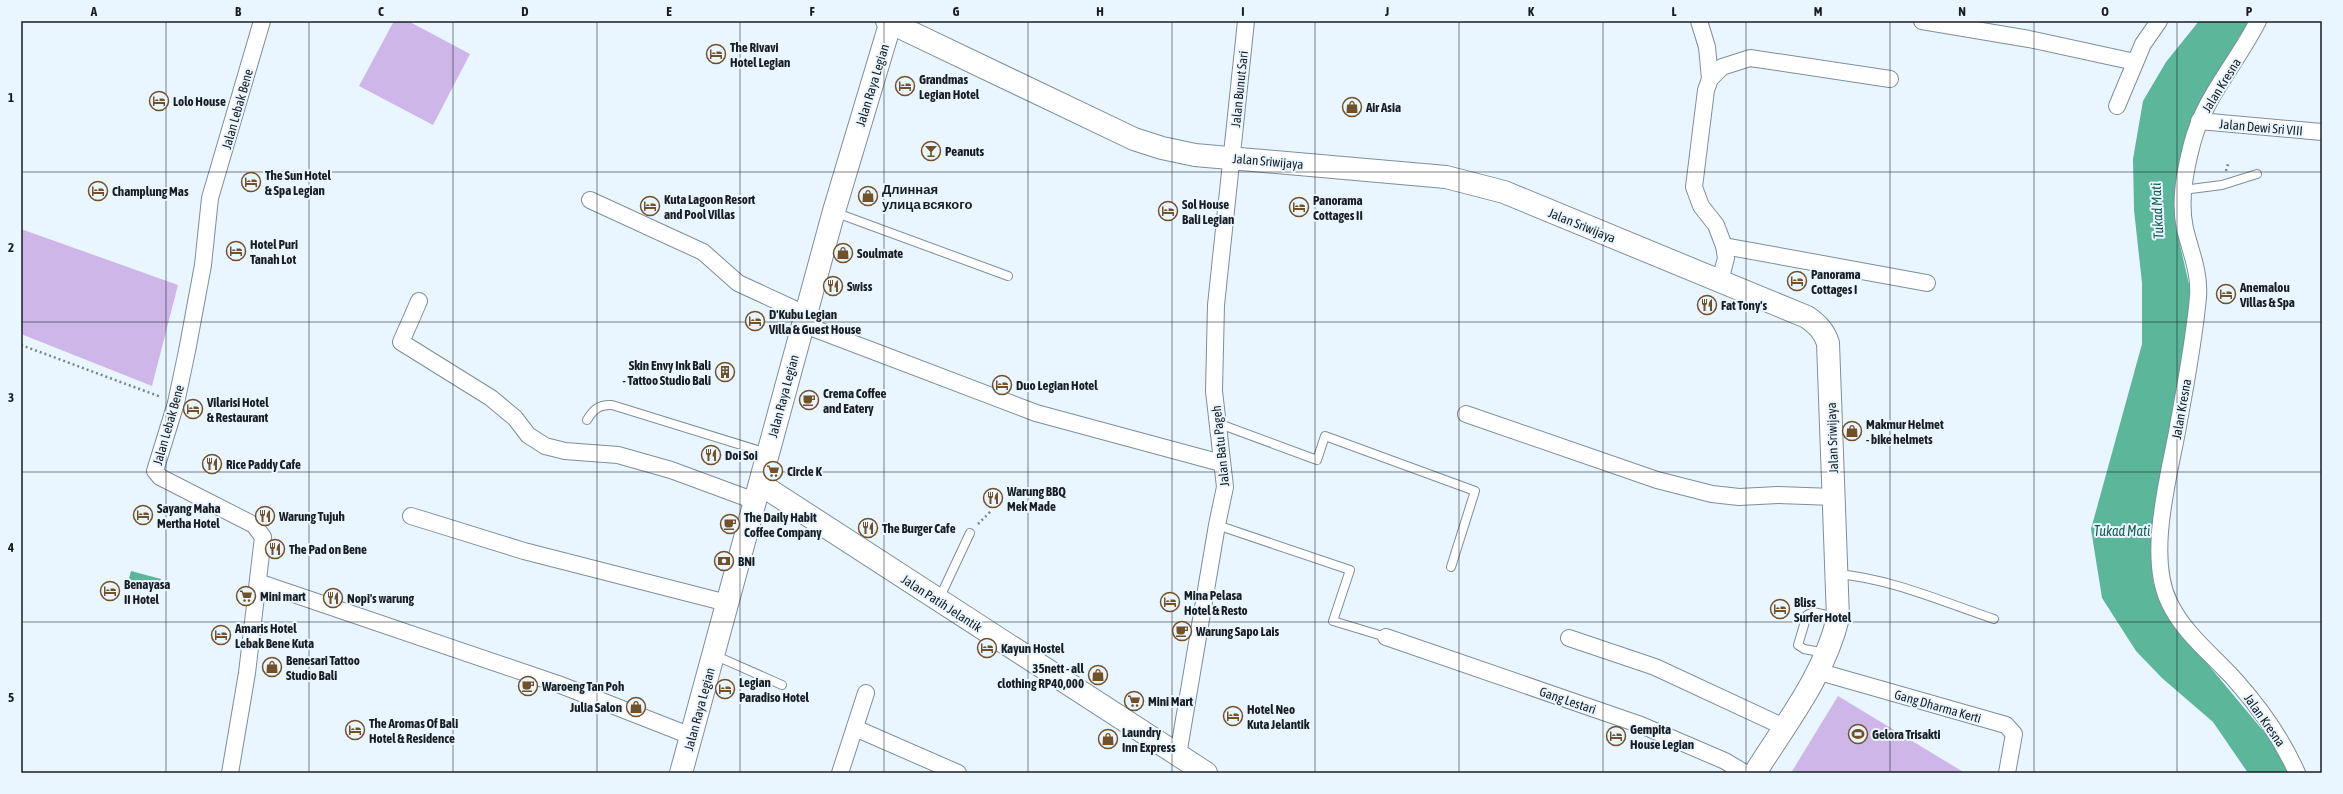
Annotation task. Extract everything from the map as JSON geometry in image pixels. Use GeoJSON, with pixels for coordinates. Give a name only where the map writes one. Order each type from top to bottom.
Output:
{"type":"FeatureCollection","features":[{"type":"Feature","properties":{"kind":"street","name":"Jalan Lebak Bene"},"geometry":{"type":"LineString","coordinates":[[230,773],[247,673],[264,537],[259,529],[156,474],[157,463],[176,403],[203,265],[210,198],[262,21]]}},
{"type":"Feature","properties":{"kind":"street","name":"Jalan Bunut Sari"},"geometry":{"type":"LineString","coordinates":[[1232,157],[1246,21]]}},
{"type":"Feature","properties":{"kind":"street"},"geometry":{"type":"LineString","coordinates":[[1699,21],[1707,47],[1710,79]]}},
{"type":"Feature","properties":{"kind":"street"},"geometry":{"type":"LineString","coordinates":[[1922,21],[2029,39],[2135,62]]}},
{"type":"Feature","properties":{"kind":"street"},"geometry":{"type":"LineString","coordinates":[[2117,106],[2143,44],[2159,21]]}},
{"type":"Feature","properties":{"kind":"street","name":"Jalan Kresna"},"geometry":{"type":"LineString","coordinates":[[2258,21],[2245,47],[2212,94],[2200,121],[2189,156],[2183,190],[2182,211],[2198,279],[2198,298],[2190,356],[2165,494],[2161,540],[2161,572],[2169,602],[2187,630],[2236,681],[2264,717],[2289,756],[2297,773]]}},
{"type":"Feature","properties":{"kind":"street","name":"Jalan Sriwijaya"},"geometry":{"type":"LineString","coordinates":[[889,22],[1134,139],[1162,148],[1188,153],[1446,177],[1476,183],[1504,192],[1807,317],[1824,333],[1828,343],[1838,618],[1824,663],[1755,773]]}},
{"type":"Feature","properties":{"kind":"street","name":"Jalan Raya Legian"},"geometry":{"type":"LineString","coordinates":[[681,773],[804,319],[889,22]]}},
{"type":"Feature","properties":{"kind":"street"},"geometry":{"type":"LineString","coordinates":[[1720,281],[1726,258],[1724,246],[1716,225],[1700,206],[1694,187],[1706,90],[1710,79],[1722,67],[1750,58],[1890,78]]}},
{"type":"Feature","properties":{"kind":"street","name":"Jalan Dewi Sri VIII"},"geometry":{"type":"LineString","coordinates":[[2200,121],[2322,132]]}},
{"type":"Feature","properties":{"kind":"street","name":"Jalan Batu Pageh"},"geometry":{"type":"LineString","coordinates":[[1178,755],[1217,525],[1225,487],[1217,423],[1213,356],[1216,304],[1232,157]]}},
{"type":"Feature","properties":{"kind":"street"},"geometry":{"type":"LineString","coordinates":[[590,200],[703,252],[738,283],[804,319],[1036,413],[1221,463]]}},
{"type":"Feature","properties":{"kind":"street"},"geometry":{"type":"LineString","coordinates":[[1724,246],[1927,283]]}},
{"type":"Feature","properties":{"kind":"street"},"geometry":{"type":"LineString","coordinates":[[419,301],[400,342],[491,398],[515,418],[528,434],[545,446],[565,451],[618,455],[758,493]]}},
{"type":"Feature","properties":{"kind":"street"},"geometry":{"type":"LineString","coordinates":[[1466,414],[1657,480],[1712,494],[1739,497],[1778,495],[1834,497]]}},
{"type":"Feature","properties":{"kind":"street","name":"Jalan Patih Jelantik"},"geometry":{"type":"LineString","coordinates":[[758,493],[938,600],[1206,773]]}},
{"type":"Feature","properties":{"kind":"street"},"geometry":{"type":"LineString","coordinates":[[411,516],[524,551],[727,603]]}},
{"type":"Feature","properties":{"kind":"street"},"geometry":{"type":"LineString","coordinates":[[258,582],[558,684],[691,736]]}},
{"type":"Feature","properties":{"kind":"street","name":"Gang Lestari"},"geometry":{"type":"LineString","coordinates":[[1386,637],[1641,725],[1725,761],[1745,773]]}},
{"type":"Feature","properties":{"kind":"street"},"geometry":{"type":"LineString","coordinates":[[1569,638],[1655,667],[1784,727]]}},
{"type":"Feature","properties":{"kind":"street","name":"Gang Dharma Kerti"},"geometry":{"type":"LineString","coordinates":[[1824,663],[2006,725],[2014,734],[2007,773]]}},
{"type":"Feature","properties":{"kind":"street"},"geometry":{"type":"LineString","coordinates":[[840,773],[866,693]]}},
{"type":"Feature","properties":{"kind":"street"},"geometry":{"type":"LineString","coordinates":[[855,728],[958,773]]}},
{"type":"Feature","properties":{"kind":"lane"},"geometry":{"type":"LineString","coordinates":[[2183,190],[2222,185],[2257,174]]}},
{"type":"Feature","properties":{"kind":"lane"},"geometry":{"type":"LineString","coordinates":[[834,211],[1008,276]]}},
{"type":"Feature","properties":{"kind":"lane"},"geometry":{"type":"LineString","coordinates":[[587,420],[598,407],[612,405],[768,453]]}},
{"type":"Feature","properties":{"kind":"lane"},"geometry":{"type":"LineString","coordinates":[[1217,423],[1317,460],[1325,436],[1475,491],[1451,567]]}},
{"type":"Feature","properties":{"kind":"lane"},"geometry":{"type":"LineString","coordinates":[[1217,525],[1350,570],[1333,621],[1386,637]]}},
{"type":"Feature","properties":{"kind":"lane"},"geometry":{"type":"LineString","coordinates":[[938,600],[970,533]]}},
{"type":"Feature","properties":{"kind":"lane"},"geometry":{"type":"LineString","coordinates":[[1837,574],[1856,576],[1909,590],[1994,620]]}},
{"type":"Feature","properties":{"kind":"lane"},"geometry":{"type":"LineString","coordinates":[[1824,663],[1798,645],[1806,615],[1813,612],[1838,618]]}},
{"type":"Feature","properties":{"kind":"lane"},"geometry":{"type":"LineString","coordinates":[[714,654],[782,685]]}},
{"type":"Feature","properties":{"kind":"path"},"geometry":{"type":"LineString","coordinates":[[21,345],[176,403]]}},
{"type":"Feature","properties":{"kind":"path"},"geometry":{"type":"LineString","coordinates":[[970,533],[992,510]]}},
{"type":"Feature","properties":{"kind":"shaded area"},"geometry":{"type":"Polygon","coordinates":[[[394,21],[408,21],[470,54],[433,125],[359,86],[394,21]]]}},
{"type":"Feature","properties":{"kind":"shaded area"},"geometry":{"type":"Polygon","coordinates":[[[21,229],[178,285],[152,386],[21,334],[21,229]]]}},
{"type":"Feature","properties":{"kind":"shaded area","name":"Gelora Trisakti"},"geometry":{"type":"Polygon","coordinates":[[[1838,696],[1965,773],[1791,773],[1838,696]]]}},
{"type":"Feature","properties":{"kind":"water","name":"Tukad Mati"},"geometry":{"type":"Polygon","coordinates":[[[2199,21],[2253,21],[2231,63],[2176,199],[2180,245],[2192,297],[2151,543],[2153,582],[2165,613],[2285,757],[2292,773],[2248,773],[2213,722],[2162,678],[2136,651],[2102,598],[2091,529],[2142,344],[2142,283],[2134,210],[2133,159],[2143,101],[2166,62],[2199,21]]]}},
{"type":"Feature","properties":{"kind":"water"},"geometry":{"type":"Polygon","coordinates":[[[131,571],[161,579],[158,589],[128,582],[131,571]]]}},
{"type":"Feature","properties":{"kind":"place","name":"The Rivavi Hotel Legian"},"geometry":{"type":"Point","coordinates":[716,54]}},
{"type":"Feature","properties":{"kind":"place","name":"Grandmas Legian Hotel"},"geometry":{"type":"Point","coordinates":[905,86]}},
{"type":"Feature","properties":{"kind":"place","name":"Lolo House"},"geometry":{"type":"Point","coordinates":[159,101]}},
{"type":"Feature","properties":{"kind":"place","name":"Air Asia"},"geometry":{"type":"Point","coordinates":[1352,107]}},
{"type":"Feature","properties":{"kind":"place","name":"Peanuts"},"geometry":{"type":"Point","coordinates":[931,151]}},
{"type":"Feature","properties":{"kind":"place","name":"The Sun Hotel & Spa Legian"},"geometry":{"type":"Point","coordinates":[251,182]}},
{"type":"Feature","properties":{"kind":"place","name":"Champlung Mas"},"geometry":{"type":"Point","coordinates":[98,191]}},
{"type":"Feature","properties":{"kind":"place","name":"Длинная улица всякого"},"geometry":{"type":"Point","coordinates":[868,196]}},
{"type":"Feature","properties":{"kind":"place","name":"Kuta Lagoon Resort and Pool Villas"},"geometry":{"type":"Point","coordinates":[650,206]}},
{"type":"Feature","properties":{"kind":"place","name":"Panorama Cottages II"},"geometry":{"type":"Point","coordinates":[1299,207]}},
{"type":"Feature","properties":{"kind":"place","name":"Sol House Bali Legian"},"geometry":{"type":"Point","coordinates":[1168,211]}},
{"type":"Feature","properties":{"kind":"place","name":"Hotel Puri Tanah Lot"},"geometry":{"type":"Point","coordinates":[236,251]}},
{"type":"Feature","properties":{"kind":"place","name":"Soulmate"},"geometry":{"type":"Point","coordinates":[843,253]}},
{"type":"Feature","properties":{"kind":"place","name":"Panorama Cottages I"},"geometry":{"type":"Point","coordinates":[1797,281]}},
{"type":"Feature","properties":{"kind":"place","name":"Swiss"},"geometry":{"type":"Point","coordinates":[833,286]}},
{"type":"Feature","properties":{"kind":"place","name":"Anemalou Villas & Spa"},"geometry":{"type":"Point","coordinates":[2226,294]}},
{"type":"Feature","properties":{"kind":"place","name":"Fat Tony's"},"geometry":{"type":"Point","coordinates":[1707,305]}},
{"type":"Feature","properties":{"kind":"place","name":"D'Kubu Legian Villa & Guest House"},"geometry":{"type":"Point","coordinates":[755,321]}},
{"type":"Feature","properties":{"kind":"place","name":"Skin Envy Ink Bali - Tattoo Studio Bali"},"geometry":{"type":"Point","coordinates":[725,372]}},
{"type":"Feature","properties":{"kind":"place","name":"Duo Legian Hotel"},"geometry":{"type":"Point","coordinates":[1002,385]}},
{"type":"Feature","properties":{"kind":"place","name":"Crema Coffee and Eatery"},"geometry":{"type":"Point","coordinates":[809,400]}},
{"type":"Feature","properties":{"kind":"place","name":"Vilarisi Hotel & Restaurant"},"geometry":{"type":"Point","coordinates":[193,409]}},
{"type":"Feature","properties":{"kind":"place","name":"Makmur Helmet - bike helmets"},"geometry":{"type":"Point","coordinates":[1852,431]}},
{"type":"Feature","properties":{"kind":"place","name":"Doi Soi"},"geometry":{"type":"Point","coordinates":[711,455]}},
{"type":"Feature","properties":{"kind":"place","name":"Rice Paddy Cafe"},"geometry":{"type":"Point","coordinates":[212,464]}},
{"type":"Feature","properties":{"kind":"place","name":"Circle K"},"geometry":{"type":"Point","coordinates":[773,471]}},
{"type":"Feature","properties":{"kind":"place","name":"Warung BBQ Mek Made"},"geometry":{"type":"Point","coordinates":[993,498]}},
{"type":"Feature","properties":{"kind":"place","name":"Sayang Maha Mertha Hotel"},"geometry":{"type":"Point","coordinates":[143,515]}},
{"type":"Feature","properties":{"kind":"place","name":"Warung Tujuh"},"geometry":{"type":"Point","coordinates":[265,516]}},
{"type":"Feature","properties":{"kind":"place","name":"The Daily Habit Coffee Company"},"geometry":{"type":"Point","coordinates":[730,524]}},
{"type":"Feature","properties":{"kind":"place","name":"The Burger Cafe"},"geometry":{"type":"Point","coordinates":[868,528]}},
{"type":"Feature","properties":{"kind":"place","name":"The Pad on Bene"},"geometry":{"type":"Point","coordinates":[275,549]}},
{"type":"Feature","properties":{"kind":"place","name":"BNI"},"geometry":{"type":"Point","coordinates":[724,561]}},
{"type":"Feature","properties":{"kind":"place","name":"Benayasa II Hotel"},"geometry":{"type":"Point","coordinates":[110,591]}},
{"type":"Feature","properties":{"kind":"place","name":"Mini mart"},"geometry":{"type":"Point","coordinates":[246,596]}},
{"type":"Feature","properties":{"kind":"place","name":"Nopi's warung"},"geometry":{"type":"Point","coordinates":[333,598]}},
{"type":"Feature","properties":{"kind":"place","name":"Mina Pelasa Hotel & Resto"},"geometry":{"type":"Point","coordinates":[1170,602]}},
{"type":"Feature","properties":{"kind":"place","name":"Bliss Surfer Hotel"},"geometry":{"type":"Point","coordinates":[1780,609]}},
{"type":"Feature","properties":{"kind":"place","name":"Warung Sapo Lais"},"geometry":{"type":"Point","coordinates":[1182,631]}},
{"type":"Feature","properties":{"kind":"place","name":"Amaris Hotel Lebak Bene Kuta"},"geometry":{"type":"Point","coordinates":[221,635]}},
{"type":"Feature","properties":{"kind":"place","name":"Kayun Hostel"},"geometry":{"type":"Point","coordinates":[987,648]}},
{"type":"Feature","properties":{"kind":"place","name":"Benesari Tattoo Studio Bali"},"geometry":{"type":"Point","coordinates":[272,667]}},
{"type":"Feature","properties":{"kind":"place","name":"35nett - all clothing RP40,000"},"geometry":{"type":"Point","coordinates":[1098,675]}},
{"type":"Feature","properties":{"kind":"place","name":"Waroeng Tan Poh"},"geometry":{"type":"Point","coordinates":[528,686]}},
{"type":"Feature","properties":{"kind":"place","name":"Legian Paradiso Hotel"},"geometry":{"type":"Point","coordinates":[725,689]}},
{"type":"Feature","properties":{"kind":"place","name":"Mini Mart"},"geometry":{"type":"Point","coordinates":[1134,701]}},
{"type":"Feature","properties":{"kind":"place","name":"Julia Salon"},"geometry":{"type":"Point","coordinates":[636,707]}},
{"type":"Feature","properties":{"kind":"place","name":"Hotel Neo Kuta Jelantik"},"geometry":{"type":"Point","coordinates":[1233,716]}},
{"type":"Feature","properties":{"kind":"place","name":"The Aromas Of Bali Hotel & Residence"},"geometry":{"type":"Point","coordinates":[355,730]}},
{"type":"Feature","properties":{"kind":"place","name":"Gelora Trisakti"},"geometry":{"type":"Point","coordinates":[1858,734]}},
{"type":"Feature","properties":{"kind":"place","name":"Gempita House Legian"},"geometry":{"type":"Point","coordinates":[1616,736]}},
{"type":"Feature","properties":{"kind":"place","name":"Laundry Inn Express"},"geometry":{"type":"Point","coordinates":[1108,739]}}]}
